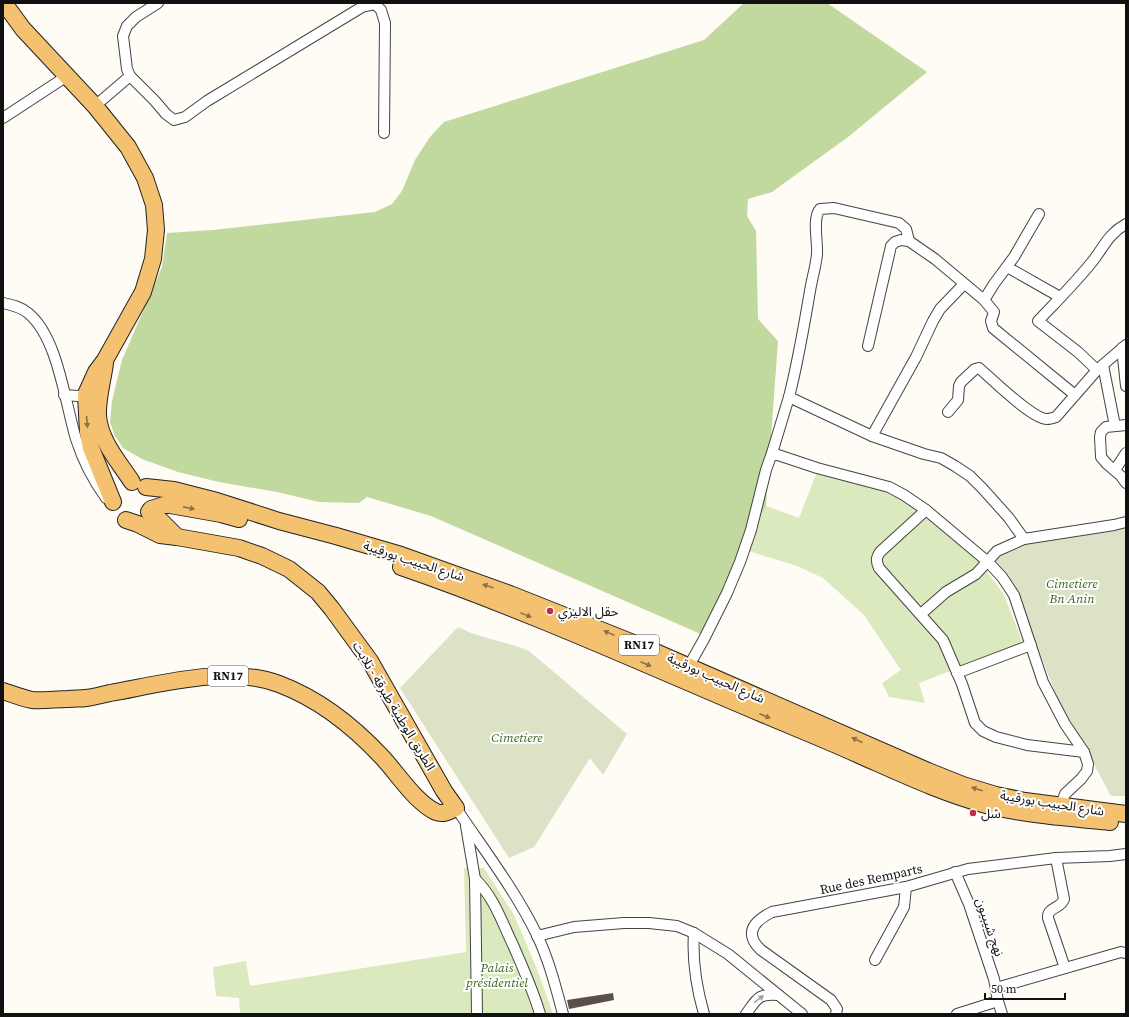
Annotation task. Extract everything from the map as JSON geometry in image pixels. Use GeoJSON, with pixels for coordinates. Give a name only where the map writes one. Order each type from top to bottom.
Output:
{"type":"FeatureCollection","features":[{"type":"Feature","properties":{"kind":"main road"},"geometry":{"type":"LineString","coordinates":[[4,3],[23,30],[96,106],[128,147],[145,178],[154,205],[156,230],[153,259],[144,292],[105,360],[96,372],[86,394],[88,433],[91,448],[118,510]]}},
{"type":"Feature","properties":{"kind":"main road"},"geometry":{"type":"LineString","coordinates":[[105,360],[98,416],[107,444],[139,484],[150,492],[152,498],[150,511],[178,536]]}},
{"type":"Feature","properties":{"kind":"main road"},"geometry":{"type":"LineString","coordinates":[[118,510],[116,490],[121,486],[139,484]]}},
{"type":"Feature","properties":{"kind":"main road","name":"شارع الحبيب بورقيبة"},"geometry":{"type":"LineString","coordinates":[[139,484],[174,490],[217,501],[279,521],[336,536],[401,556],[510,594],[651,650],[685,673]]}},
{"type":"Feature","properties":{"kind":"main road","name":"شارع الحبيب بورقيبة"},"geometry":{"type":"LineString","coordinates":[[150,511],[164,505],[170,505],[220,514],[333,546],[403,568],[685,673],[949,779],[1058,811],[1126,823]]}},
{"type":"Feature","properties":{"kind":"main road","name":"RN17"},"geometry":{"type":"LineString","coordinates":[[118,510],[132,521],[145,517],[150,511]]}},
{"type":"Feature","properties":{"kind":"main road","name":"الطريق الوطنية طبرقة - تلابت"},"geometry":{"type":"LineString","coordinates":[[118,510],[138,524],[160,535],[178,536],[238,548],[262,556],[288,568],[318,592],[370,661],[444,790],[456,808]]}},
{"type":"Feature","properties":{"kind":"main road","name":"RN17"},"geometry":{"type":"LineString","coordinates":[[3,691],[31,700],[51,701],[86,698],[183,680],[219,676],[245,676],[263,679],[280,684],[303,695],[326,708],[345,722],[360,734],[382,757],[413,794],[436,812],[442,814],[456,808]]}},
{"type":"Feature","properties":{"kind":"main road"},"geometry":{"type":"LineString","coordinates":[[413,794],[430,795],[437,794],[444,790]]}},
{"type":"Feature","properties":{"kind":"main road","name":"شارع الحبيب بورقيبة"},"geometry":{"type":"LineString","coordinates":[[1058,811],[1126,814]]}},
{"type":"Feature","properties":{"kind":"street"},"geometry":{"type":"LineString","coordinates":[[158,3],[136,17],[127,26],[123,36],[127,69],[130,76],[166,114],[174,120],[185,117],[207,101],[362,7],[374,4],[381,10],[385,23],[384,133]]}},
{"type":"Feature","properties":{"kind":"street"},"geometry":{"type":"LineString","coordinates":[[3,118],[67,76]]}},
{"type":"Feature","properties":{"kind":"street"},"geometry":{"type":"LineString","coordinates":[[96,106],[130,76]]}},
{"type":"Feature","properties":{"kind":"street"},"geometry":{"type":"LineString","coordinates":[[685,673],[720,607],[740,562],[751,530],[766,470],[789,396],[804,327],[815,267],[817,241],[816,219],[820,209],[834,208],[899,223],[906,229],[910,241],[984,300],[994,312],[991,321],[993,328],[1075,395]]}},
{"type":"Feature","properties":{"kind":"street"},"geometry":{"type":"LineString","coordinates":[[984,300],[1007,267],[1039,214]]}},
{"type":"Feature","properties":{"kind":"street"},"geometry":{"type":"LineString","coordinates":[[1115,426],[1100,367],[1038,321],[1092,263],[1116,229],[1126,224]]}},
{"type":"Feature","properties":{"kind":"street"},"geometry":{"type":"LineString","coordinates":[[868,346],[891,246],[895,242],[910,241]]}},
{"type":"Feature","properties":{"kind":"street"},"geometry":{"type":"LineString","coordinates":[[1007,267],[1060,297]]}},
{"type":"Feature","properties":{"kind":"street"},"geometry":{"type":"LineString","coordinates":[[872,436],[916,357],[940,309],[964,284]]}},
{"type":"Feature","properties":{"kind":"street"},"geometry":{"type":"LineString","coordinates":[[3,303],[21,308],[31,315],[40,326],[50,343],[76,439],[86,466],[99,488],[118,510]]}},
{"type":"Feature","properties":{"kind":"street"},"geometry":{"type":"LineString","coordinates":[[948,412],[958,400],[959,386],[961,382],[977,368],[980,368],[1016,401],[1029,410],[1046,420],[1056,417],[1100,367],[1124,347]]}},
{"type":"Feature","properties":{"kind":"street"},"geometry":{"type":"LineString","coordinates":[[1124,347],[1126,386]]}},
{"type":"Feature","properties":{"kind":"street"},"geometry":{"type":"LineString","coordinates":[[64,395],[78,396],[86,394]]}},
{"type":"Feature","properties":{"kind":"street"},"geometry":{"type":"LineString","coordinates":[[789,396],[872,436],[924,454],[941,458],[965,473],[983,489],[997,503],[1024,539]]}},
{"type":"Feature","properties":{"kind":"street"},"geometry":{"type":"LineString","coordinates":[[1126,425],[1106,427],[1101,432],[1100,437],[1101,457],[1126,483]]}},
{"type":"Feature","properties":{"kind":"street"},"geometry":{"type":"LineString","coordinates":[[772,453],[817,468],[888,487],[904,495],[926,510],[988,562],[1002,577],[1012,591],[1043,682],[1065,724],[1084,752],[1088,764],[1087,771],[1081,779],[1065,794],[1058,811]]}},
{"type":"Feature","properties":{"kind":"street"},"geometry":{"type":"LineString","coordinates":[[1115,470],[1126,453]]}},
{"type":"Feature","properties":{"kind":"street"},"geometry":{"type":"LineString","coordinates":[[926,510],[880,552],[876,562],[879,568],[943,640],[975,723],[983,731],[996,737],[1027,745],[1084,752]]}},
{"type":"Feature","properties":{"kind":"street"},"geometry":{"type":"LineString","coordinates":[[920,614],[946,592],[976,574],[997,551],[1024,539],[1126,522]]}},
{"type":"Feature","properties":{"kind":"street"},"geometry":{"type":"LineString","coordinates":[[957,673],[1031,645]]}},
{"type":"Feature","properties":{"kind":"street"},"geometry":{"type":"LineString","coordinates":[[456,808],[519,904],[537,936],[548,962],[563,1014]]}},
{"type":"Feature","properties":{"kind":"street"},"geometry":{"type":"LineString","coordinates":[[465,822],[475,879],[477,1014]]}},
{"type":"Feature","properties":{"kind":"street","name":"Rue des Remparts"},"geometry":{"type":"LineString","coordinates":[[836,1014],[837,1009],[831,1000],[761,950],[753,940],[753,927],[763,916],[772,912],[906,888],[968,869],[1056,858],[1126,854]]}},
{"type":"Feature","properties":{"kind":"street"},"geometry":{"type":"LineString","coordinates":[[1056,858],[1064,899],[1060,905],[1050,911],[1048,918],[1065,968]]}},
{"type":"Feature","properties":{"kind":"street","name":"نهج شيبيون"},"geometry":{"type":"LineString","coordinates":[[955,872],[969,904],[994,979],[998,1002],[1002,1014]]}},
{"type":"Feature","properties":{"kind":"street"},"geometry":{"type":"LineString","coordinates":[[475,879],[490,897],[499,914],[522,966],[540,1014]]}},
{"type":"Feature","properties":{"kind":"street"},"geometry":{"type":"LineString","coordinates":[[875,960],[904,907],[906,888]]}},
{"type":"Feature","properties":{"kind":"street"},"geometry":{"type":"LineString","coordinates":[[537,936],[574,927],[624,923],[649,922],[677,926],[694,933],[728,954],[802,1014]]}},
{"type":"Feature","properties":{"kind":"street"},"geometry":{"type":"LineString","coordinates":[[694,933],[693,962],[700,1001],[704,1014]]}},
{"type":"Feature","properties":{"kind":"street"},"geometry":{"type":"LineString","coordinates":[[996,988],[1121,952],[1126,953]]}},
{"type":"Feature","properties":{"kind":"street"},"geometry":{"type":"LineString","coordinates":[[746,1014],[756,999],[767,994],[778,995]]}},
{"type":"Feature","properties":{"kind":"street"},"geometry":{"type":"LineString","coordinates":[[958,1014],[998,1002]]}},
{"type":"Feature","properties":{"kind":"green space"},"geometry":{"type":"Polygon","coordinates":[[[744,3],[827,3],[927,72],[848,137],[772,192],[748,199],[747,216],[756,231],[758,319],[778,341],[766,506],[703,635],[431,516],[367,497],[359,503],[319,502],[277,492],[219,482],[178,472],[142,459],[123,448],[115,436],[110,422],[112,401],[122,360],[162,267],[167,233],[213,230],[375,212],[392,204],[402,191],[415,160],[430,137],[444,122],[704,40],[744,3]]]}},
{"type":"Feature","properties":{"kind":"green space"},"geometry":{"type":"Polygon","coordinates":[[[817,472],[888,490],[921,510],[949,521],[1003,593],[1023,643],[919,683],[925,703],[889,697],[882,683],[901,670],[864,615],[823,578],[797,566],[745,550],[766,506],[799,518],[817,472]]]}},
{"type":"Feature","properties":{"kind":"green space","name":"Cimetiere Bn Anin"},"geometry":{"type":"Polygon","coordinates":[[[1126,525],[1126,796],[1111,796],[1060,705],[1014,587],[992,557],[1017,546],[1126,525]]]}},
{"type":"Feature","properties":{"kind":"green space","name":"Cimetiere"},"geometry":{"type":"Polygon","coordinates":[[[458,627],[529,651],[627,734],[603,775],[590,758],[534,847],[509,858],[400,688],[458,627]]]}},
{"type":"Feature","properties":{"kind":"green space","name":"Palais présidentiel"},"geometry":{"type":"Polygon","coordinates":[[[464,868],[484,868],[514,915],[537,969],[553,1014],[240,1014],[239,998],[216,996],[213,967],[246,961],[250,986],[466,952],[464,868]]]}},
{"type":"Feature","properties":{"kind":"building"},"geometry":{"type":"Polygon","coordinates":[[[613,993],[614,1000],[569,1009],[567,1000],[613,993]]]}},
{"type":"Feature","properties":{"kind":"place","name":"حقل الاليزي"},"geometry":{"type":"Point","coordinates":[550,611]}},
{"type":"Feature","properties":{"kind":"place","name":"شل"},"geometry":{"type":"Point","coordinates":[973,813]}}]}
